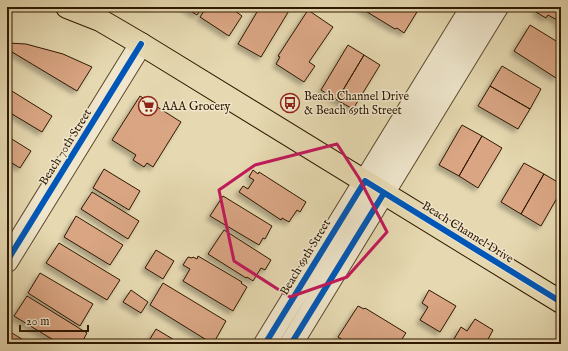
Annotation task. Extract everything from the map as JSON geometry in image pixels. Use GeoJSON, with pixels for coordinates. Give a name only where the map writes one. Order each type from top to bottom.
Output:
{"type":"FeatureCollection","features":[{"type":"Feature","properties":{"kind":"main road","name":"Beach Channel Drive"},"geometry":{"type":"LineString","coordinates":[[66,7],[79,11],[110,26],[141,44],[561,302]]}},
{"type":"Feature","properties":{"kind":"main road"},"geometry":{"type":"LineString","coordinates":[[92,7],[110,26]]}},
{"type":"Feature","properties":{"kind":"street","name":"Beach 69th Street"},"geometry":{"type":"LineString","coordinates":[[265,344],[472,7]]}},
{"type":"Feature","properties":{"kind":"street"},"geometry":{"type":"LineString","coordinates":[[291,344],[497,7]]}},
{"type":"Feature","properties":{"kind":"street","name":"Beach 70th Street"},"geometry":{"type":"LineString","coordinates":[[7,261],[141,44]]}},
{"type":"Feature","properties":{"kind":"highlighted area"},"geometry":{"type":"Polygon","coordinates":[[[337,144],[359,178],[387,232],[347,277],[290,297],[234,261],[219,190],[255,165],[337,144]]]}},
{"type":"Feature","properties":{"kind":"building"},"geometry":{"type":"Polygon","coordinates":[[[184,7],[202,7],[197,15],[184,7]]]}},
{"type":"Feature","properties":{"kind":"building"},"geometry":{"type":"Polygon","coordinates":[[[204,7],[237,7],[235,11],[242,16],[229,36],[200,17],[204,11],[202,10],[204,7]]]}},
{"type":"Feature","properties":{"kind":"building"},"geometry":{"type":"Polygon","coordinates":[[[260,7],[287,7],[290,9],[261,57],[238,44],[260,7]]]}},
{"type":"Feature","properties":{"kind":"building"},"geometry":{"type":"Polygon","coordinates":[[[359,7],[420,7],[404,33],[359,7]]]}},
{"type":"Feature","properties":{"kind":"building"},"geometry":{"type":"Polygon","coordinates":[[[539,7],[561,7],[561,26],[558,24],[559,21],[548,15],[546,18],[536,12],[539,7]]]}},
{"type":"Feature","properties":{"kind":"building"},"geometry":{"type":"Polygon","coordinates":[[[308,10],[333,27],[309,62],[315,66],[304,82],[276,64],[280,57],[278,56],[308,10]]]}},
{"type":"Feature","properties":{"kind":"building"},"geometry":{"type":"Polygon","coordinates":[[[530,25],[561,44],[561,71],[556,78],[514,51],[530,25]]]}},
{"type":"Feature","properties":{"kind":"building"},"geometry":{"type":"Polygon","coordinates":[[[7,43],[26,44],[63,54],[92,67],[77,91],[7,49],[7,43]]]}},
{"type":"Feature","properties":{"kind":"building"},"geometry":{"type":"Polygon","coordinates":[[[348,45],[364,55],[337,100],[321,90],[348,45]]]}},
{"type":"Feature","properties":{"kind":"building"},"geometry":{"type":"Polygon","coordinates":[[[364,55],[380,65],[353,109],[337,100],[364,55]]]}},
{"type":"Feature","properties":{"kind":"building"},"geometry":{"type":"Polygon","coordinates":[[[502,66],[541,89],[530,109],[490,86],[502,66]]]}},
{"type":"Feature","properties":{"kind":"building"},"geometry":{"type":"Polygon","coordinates":[[[490,86],[530,109],[518,129],[478,106],[490,86]]]}},
{"type":"Feature","properties":{"kind":"building"},"geometry":{"type":"Polygon","coordinates":[[[7,88],[52,116],[42,132],[7,111],[7,88]]]}},
{"type":"Feature","properties":{"kind":"building"},"geometry":{"type":"Polygon","coordinates":[[[140,96],[181,122],[153,167],[147,163],[144,167],[133,160],[136,155],[112,140],[140,96]]]}},
{"type":"Feature","properties":{"kind":"building"},"geometry":{"type":"Polygon","coordinates":[[[462,125],[482,136],[459,176],[439,165],[462,125]]]}},
{"type":"Feature","properties":{"kind":"building"},"geometry":{"type":"Polygon","coordinates":[[[7,136],[31,151],[20,168],[7,160],[7,136]]]}},
{"type":"Feature","properties":{"kind":"building"},"geometry":{"type":"Polygon","coordinates":[[[482,136],[502,148],[478,188],[459,176],[482,136]]]}},
{"type":"Feature","properties":{"kind":"building"},"geometry":{"type":"Polygon","coordinates":[[[524,163],[544,174],[521,214],[501,202],[524,163]]]}},
{"type":"Feature","properties":{"kind":"building"},"geometry":{"type":"Polygon","coordinates":[[[104,169],[140,191],[129,210],[93,188],[104,169]]]}},
{"type":"Feature","properties":{"kind":"building"},"geometry":{"type":"Polygon","coordinates":[[[253,170],[258,174],[259,172],[306,202],[300,212],[297,210],[289,222],[282,218],[281,220],[239,192],[243,186],[248,189],[254,180],[249,177],[253,170]]]}},
{"type":"Feature","properties":{"kind":"building"},"geometry":{"type":"Polygon","coordinates":[[[544,174],[561,184],[561,191],[541,226],[521,214],[544,174]]]}},
{"type":"Feature","properties":{"kind":"building"},"geometry":{"type":"Polygon","coordinates":[[[92,192],[139,221],[128,239],[81,209],[92,192]]]}},
{"type":"Feature","properties":{"kind":"building"},"geometry":{"type":"Polygon","coordinates":[[[223,196],[272,226],[265,239],[263,238],[259,245],[210,216],[223,196]]]}},
{"type":"Feature","properties":{"kind":"building"},"geometry":{"type":"Polygon","coordinates":[[[76,216],[123,245],[110,265],[64,237],[76,216]]]}},
{"type":"Feature","properties":{"kind":"building"},"geometry":{"type":"Polygon","coordinates":[[[224,230],[271,260],[265,270],[261,268],[253,281],[208,254],[224,230]]]}},
{"type":"Feature","properties":{"kind":"building"},"geometry":{"type":"Polygon","coordinates":[[[59,243],[120,280],[107,300],[46,263],[59,243]]]}},
{"type":"Feature","properties":{"kind":"building"},"geometry":{"type":"Polygon","coordinates":[[[156,250],[174,261],[163,279],[145,268],[156,250]]]}},
{"type":"Feature","properties":{"kind":"building"},"geometry":{"type":"Polygon","coordinates":[[[198,256],[242,282],[241,283],[247,287],[233,311],[183,281],[190,269],[183,265],[188,257],[197,259],[198,256]]]}},
{"type":"Feature","properties":{"kind":"building"},"geometry":{"type":"Polygon","coordinates":[[[40,273],[93,304],[80,326],[28,293],[40,273]]]}},
{"type":"Feature","properties":{"kind":"building"},"geometry":{"type":"Polygon","coordinates":[[[163,283],[226,321],[213,344],[150,305],[163,283]]]}},
{"type":"Feature","properties":{"kind":"building"},"geometry":{"type":"Polygon","coordinates":[[[131,290],[148,302],[141,313],[123,302],[131,290]]]}},
{"type":"Feature","properties":{"kind":"building"},"geometry":{"type":"Polygon","coordinates":[[[429,290],[456,306],[440,332],[420,320],[428,307],[422,303],[429,290]]]}},
{"type":"Feature","properties":{"kind":"building"},"geometry":{"type":"Polygon","coordinates":[[[27,296],[87,333],[81,344],[60,344],[14,316],[27,296]]]}},
{"type":"Feature","properties":{"kind":"building"},"geometry":{"type":"Polygon","coordinates":[[[358,306],[364,309],[365,308],[406,333],[400,342],[404,344],[349,344],[338,337],[358,306]]]}},
{"type":"Feature","properties":{"kind":"building"},"geometry":{"type":"Polygon","coordinates":[[[475,319],[493,330],[486,343],[488,344],[451,344],[461,327],[467,331],[475,319]]]}},
{"type":"Feature","properties":{"kind":"building"},"geometry":{"type":"Polygon","coordinates":[[[156,329],[181,344],[147,344],[156,329]]]}},
{"type":"Feature","properties":{"kind":"building"},"geometry":{"type":"Polygon","coordinates":[[[7,330],[30,344],[7,344],[7,330]]]}},
{"type":"Feature","properties":{"kind":"cycle path"},"geometry":{"type":"LineString","coordinates":[[7,261],[141,44]]}},
{"type":"Feature","properties":{"kind":"cycle path"},"geometry":{"type":"LineString","coordinates":[[265,344],[365,181],[561,302]]}},
{"type":"Feature","properties":{"kind":"cycle path"},"geometry":{"type":"LineString","coordinates":[[291,344],[384,193]]}},
{"type":"Feature","properties":{"kind":"place","name":"Beach Channel Drive & Beach 69th Street"},"geometry":{"type":"Point","coordinates":[290,103]}},
{"type":"Feature","properties":{"kind":"place","name":"AAA Grocery"},"geometry":{"type":"Point","coordinates":[148,106]}}]}
